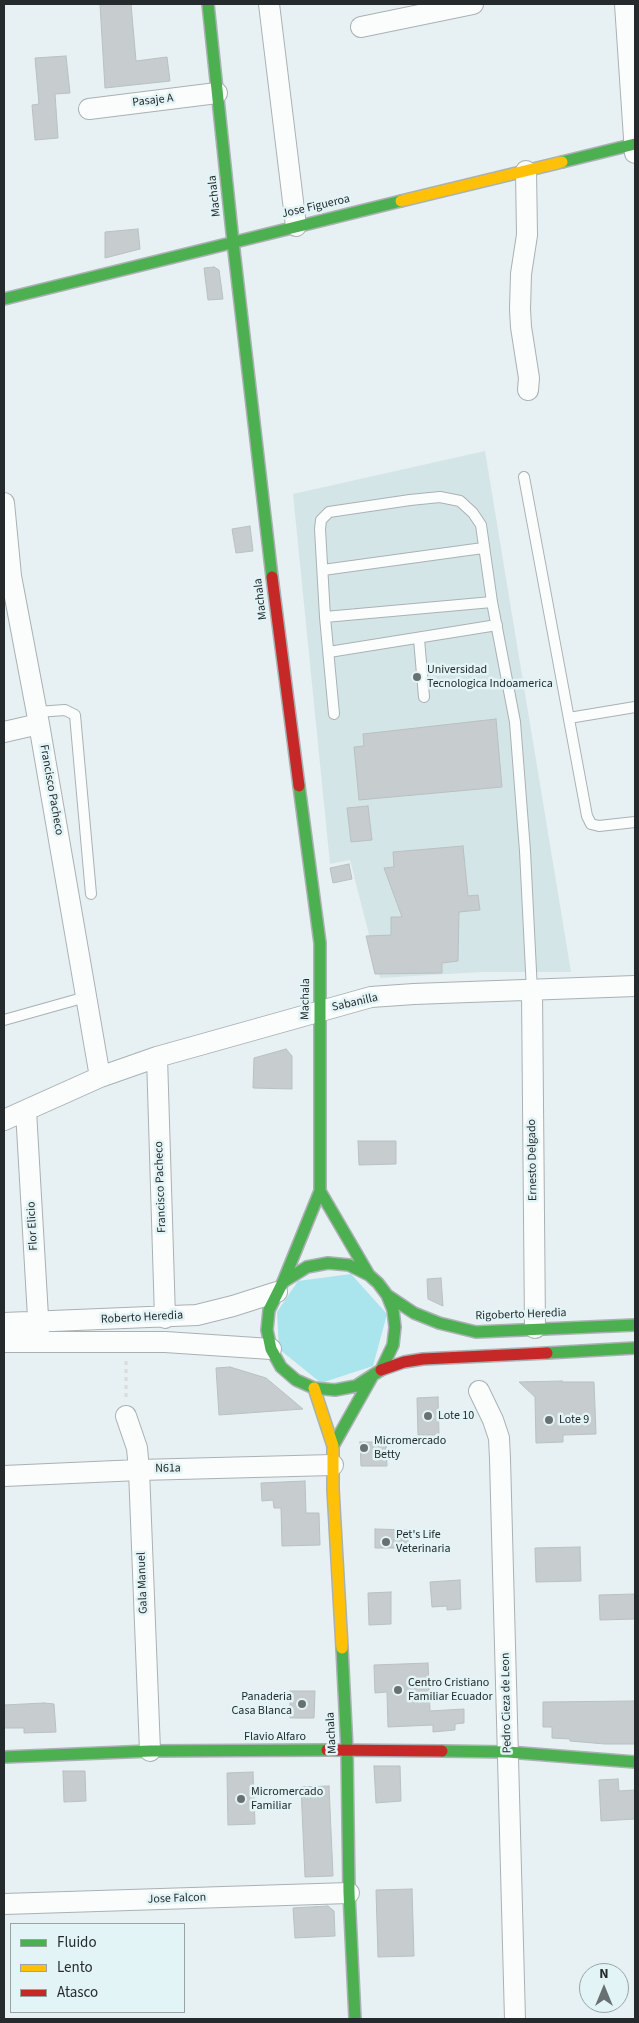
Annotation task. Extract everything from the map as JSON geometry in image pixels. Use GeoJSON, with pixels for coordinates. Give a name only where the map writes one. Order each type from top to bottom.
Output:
{"type":"FeatureCollection","features":[{"type":"Feature","properties":{"kind":"main road","name":"Machala"},"geometry":{"type":"LineString","coordinates":[[208,4],[233,242],[277,619],[320,943],[320,1191],[280,1287]]}},
{"type":"Feature","properties":{"kind":"main road","name":"Jose Figueroa"},"geometry":{"type":"LineString","coordinates":[[4,298],[296,226],[635,147]]}},
{"type":"Feature","properties":{"kind":"main road"},"geometry":{"type":"LineString","coordinates":[[320,1191],[369,1275]]}},
{"type":"Feature","properties":{"kind":"main road","name":"Rigoberto Heredia"},"geometry":{"type":"LineString","coordinates":[[280,1287],[307,1267],[328,1263],[349,1266],[369,1275],[386,1295],[393,1310],[395,1327],[392,1345],[377,1372]]}},
{"type":"Feature","properties":{"kind":"main road"},"geometry":{"type":"LineString","coordinates":[[280,1287],[269,1310],[267,1330],[271,1349],[281,1367],[296,1380],[314,1388],[335,1390],[356,1386],[377,1372],[404,1362],[423,1358],[635,1348]]}},
{"type":"Feature","properties":{"kind":"main road","name":"Rigoberto Heredia"},"geometry":{"type":"LineString","coordinates":[[386,1295],[414,1313],[460,1330],[476,1332],[635,1325]]}},
{"type":"Feature","properties":{"kind":"main road","name":"Machala"},"geometry":{"type":"LineString","coordinates":[[333,1456],[377,1372]]}},
{"type":"Feature","properties":{"kind":"main road","name":"Machala"},"geometry":{"type":"LineString","coordinates":[[314,1388],[333,1456],[332,1489],[347,1750],[349,1893],[355,2019]]}},
{"type":"Feature","properties":{"kind":"main road","name":"Flavio Alfaro"},"geometry":{"type":"LineString","coordinates":[[4,1757],[150,1751],[347,1750],[508,1752],[635,1762]]}},
{"type":"Feature","properties":{"kind":"street"},"geometry":{"type":"LineString","coordinates":[[269,4],[296,226]]}},
{"type":"Feature","properties":{"kind":"street"},"geometry":{"type":"LineString","coordinates":[[361,27],[473,4]]}},
{"type":"Feature","properties":{"kind":"street"},"geometry":{"type":"LineString","coordinates":[[625,4],[635,147]]}},
{"type":"Feature","properties":{"kind":"street","name":"Pasaje A"},"geometry":{"type":"LineString","coordinates":[[89,109],[217,92]]}},
{"type":"Feature","properties":{"kind":"street"},"geometry":{"type":"LineString","coordinates":[[526,171],[527,235],[520,274],[520,327],[529,378],[528,390]]}},
{"type":"Feature","properties":{"kind":"street","name":"Francisco Pacheco"},"geometry":{"type":"LineString","coordinates":[[4,503],[7,576],[38,718],[100,1078]]}},
{"type":"Feature","properties":{"kind":"street"},"geometry":{"type":"LineString","coordinates":[[4,732],[38,718]]}},
{"type":"Feature","properties":{"kind":"street","name":"Sabanilla"},"geometry":{"type":"LineString","coordinates":[[4,1120],[100,1078],[157,1057],[371,997],[635,986]]}},
{"type":"Feature","properties":{"kind":"street","name":"Ernesto Delgado"},"geometry":{"type":"LineString","coordinates":[[532,991],[536,1328]]}},
{"type":"Feature","properties":{"kind":"street","name":"Francisco Pacheco"},"geometry":{"type":"LineString","coordinates":[[157,1057],[166,1318]]}},
{"type":"Feature","properties":{"kind":"street","name":"Flor Elicio"},"geometry":{"type":"LineString","coordinates":[[26,1111],[38,1332]]}},
{"type":"Feature","properties":{"kind":"street","name":"Roberto Heredia"},"geometry":{"type":"LineString","coordinates":[[4,1342],[38,1332],[197,1315],[233,1306],[280,1287]]}},
{"type":"Feature","properties":{"kind":"street","name":"Roberto Heredia"},"geometry":{"type":"LineString","coordinates":[[4,1323],[38,1332],[126,1342],[197,1343],[271,1349]]}},
{"type":"Feature","properties":{"kind":"street","name":"Pedro Cieza de Leon"},"geometry":{"type":"LineString","coordinates":[[479,1391],[493,1420],[499,1438],[515,2019]]}},
{"type":"Feature","properties":{"kind":"street","name":"Gala Manuel"},"geometry":{"type":"LineString","coordinates":[[126,1416],[137,1448],[139,1470],[150,1751]]}},
{"type":"Feature","properties":{"kind":"street","name":"N61a"},"geometry":{"type":"LineString","coordinates":[[4,1476],[139,1470],[333,1456]]}},
{"type":"Feature","properties":{"kind":"street","name":"Jose Falcon"},"geometry":{"type":"LineString","coordinates":[[4,1904],[349,1893]]}},
{"type":"Feature","properties":{"kind":"lane"},"geometry":{"type":"LineString","coordinates":[[524,477],[587,816],[591,824],[599,826],[635,822]]}},
{"type":"Feature","properties":{"kind":"lane"},"geometry":{"type":"LineString","coordinates":[[334,714],[325,616],[321,520],[329,512],[410,500],[440,497],[460,501],[473,513],[481,525],[492,602],[515,722],[525,851],[532,991]]}},
{"type":"Feature","properties":{"kind":"lane"},"geometry":{"type":"LineString","coordinates":[[323,570],[483,548]]}},
{"type":"Feature","properties":{"kind":"lane"},"geometry":{"type":"LineString","coordinates":[[325,616],[492,602]]}},
{"type":"Feature","properties":{"kind":"lane"},"geometry":{"type":"LineString","coordinates":[[329,652],[497,625]]}},
{"type":"Feature","properties":{"kind":"lane"},"geometry":{"type":"LineString","coordinates":[[419,639],[424,697]]}},
{"type":"Feature","properties":{"kind":"lane"},"geometry":{"type":"LineString","coordinates":[[569,718],[635,707]]}},
{"type":"Feature","properties":{"kind":"lane"},"geometry":{"type":"LineString","coordinates":[[38,718],[65,710],[75,715],[91,894]]}},
{"type":"Feature","properties":{"kind":"lane"},"geometry":{"type":"LineString","coordinates":[[4,1020],[86,997]]}},
{"type":"Feature","properties":{"kind":"path"},"geometry":{"type":"LineString","coordinates":[[126,1342],[126,1416]]}},
{"type":"Feature","properties":{"kind":"shaded area","name":"Universidad Tecnologica Indoamerica"},"geometry":{"type":"Polygon","coordinates":[[[485,451],[571,972],[482,972],[380,978],[350,860],[330,864],[293,494],[485,451]]]}},
{"type":"Feature","properties":{"kind":"shaded area"},"geometry":{"type":"Polygon","coordinates":[[[351,1274],[387,1314],[373,1366],[321,1383],[279,1349],[277,1312],[298,1281],[351,1274]]]}},
{"type":"Feature","properties":{"kind":"building"},"geometry":{"type":"Polygon","coordinates":[[[100,4],[131,4],[136,61],[167,57],[170,81],[105,88],[100,4]]]}},
{"type":"Feature","properties":{"kind":"building"},"geometry":{"type":"Polygon","coordinates":[[[66,56],[70,93],[55,94],[58,138],[35,140],[32,105],[39,104],[35,58],[66,56]]]}},
{"type":"Feature","properties":{"kind":"building"},"geometry":{"type":"Polygon","coordinates":[[[138,229],[140,249],[105,258],[105,232],[138,229]]]}},
{"type":"Feature","properties":{"kind":"building"},"geometry":{"type":"Polygon","coordinates":[[[214,267],[219,270],[223,299],[208,300],[204,268],[214,267]]]}},
{"type":"Feature","properties":{"kind":"building"},"geometry":{"type":"Polygon","coordinates":[[[250,526],[253,551],[236,553],[232,529],[250,526]]]}},
{"type":"Feature","properties":{"kind":"building"},"geometry":{"type":"Polygon","coordinates":[[[496,719],[502,787],[359,800],[354,747],[364,746],[363,734],[496,719]]]}},
{"type":"Feature","properties":{"kind":"building"},"geometry":{"type":"Polygon","coordinates":[[[368,806],[372,840],[351,842],[347,808],[368,806]]]}},
{"type":"Feature","properties":{"kind":"building"},"geometry":{"type":"Polygon","coordinates":[[[463,846],[468,896],[478,895],[480,910],[459,912],[458,961],[442,963],[442,973],[375,974],[366,936],[391,935],[391,917],[402,917],[384,868],[394,867],[393,852],[463,846]]]}},
{"type":"Feature","properties":{"kind":"building"},"geometry":{"type":"Polygon","coordinates":[[[349,864],[352,879],[333,883],[330,868],[349,864]]]}},
{"type":"Feature","properties":{"kind":"building"},"geometry":{"type":"Polygon","coordinates":[[[286,1049],[292,1056],[292,1089],[253,1088],[254,1058],[286,1049]]]}},
{"type":"Feature","properties":{"kind":"building"},"geometry":{"type":"Polygon","coordinates":[[[358,1141],[396,1141],[396,1164],[359,1165],[358,1141]]]}},
{"type":"Feature","properties":{"kind":"building"},"geometry":{"type":"Polygon","coordinates":[[[441,1278],[443,1306],[428,1299],[427,1279],[441,1278]]]}},
{"type":"Feature","properties":{"kind":"building"},"geometry":{"type":"Polygon","coordinates":[[[230,1367],[266,1378],[303,1409],[219,1415],[216,1368],[230,1367]]]}},
{"type":"Feature","properties":{"kind":"building"},"geometry":{"type":"Polygon","coordinates":[[[519,1382],[594,1382],[596,1434],[563,1435],[563,1442],[536,1443],[535,1397],[519,1382]]]}},
{"type":"Feature","properties":{"kind":"building","name":"Lote 10"},"geometry":{"type":"Polygon","coordinates":[[[438,1397],[439,1435],[418,1435],[417,1398],[438,1397]]]}},
{"type":"Feature","properties":{"kind":"building"},"geometry":{"type":"Polygon","coordinates":[[[360,1442],[386,1442],[387,1466],[361,1466],[360,1442]]]}},
{"type":"Feature","properties":{"kind":"building"},"geometry":{"type":"Polygon","coordinates":[[[305,1481],[306,1513],[319,1513],[320,1545],[282,1546],[281,1508],[274,1508],[273,1500],[262,1501],[261,1483],[305,1481]]]}},
{"type":"Feature","properties":{"kind":"building","name":"Pet's Life Veterinaria"},"geometry":{"type":"Polygon","coordinates":[[[375,1529],[408,1530],[408,1548],[375,1548],[375,1529]]]}},
{"type":"Feature","properties":{"kind":"building"},"geometry":{"type":"Polygon","coordinates":[[[580,1547],[581,1581],[536,1582],[535,1548],[580,1547]]]}},
{"type":"Feature","properties":{"kind":"building"},"geometry":{"type":"Polygon","coordinates":[[[460,1580],[461,1609],[447,1610],[447,1606],[432,1607],[430,1582],[460,1580]]]}},
{"type":"Feature","properties":{"kind":"building"},"geometry":{"type":"Polygon","coordinates":[[[391,1592],[391,1624],[369,1625],[368,1593],[391,1592]]]}},
{"type":"Feature","properties":{"kind":"building"},"geometry":{"type":"Polygon","coordinates":[[[635,1594],[635,1619],[600,1620],[599,1595],[635,1594]]]}},
{"type":"Feature","properties":{"kind":"building","name":"Centro Cristiano Familiar Ecuador"},"geometry":{"type":"Polygon","coordinates":[[[428,1663],[430,1711],[464,1709],[464,1723],[455,1724],[455,1730],[433,1732],[433,1725],[388,1727],[387,1692],[375,1693],[374,1665],[428,1663]]]}},
{"type":"Feature","properties":{"kind":"building","name":"Panaderia Casa Blanca"},"geometry":{"type":"Polygon","coordinates":[[[290,1691],[315,1691],[314,1718],[290,1718],[290,1691]]]}},
{"type":"Feature","properties":{"kind":"building"},"geometry":{"type":"Polygon","coordinates":[[[635,1701],[635,1744],[605,1744],[552,1738],[552,1727],[543,1727],[543,1702],[635,1701]]]}},
{"type":"Feature","properties":{"kind":"building"},"geometry":{"type":"Polygon","coordinates":[[[54,1704],[56,1732],[24,1733],[24,1728],[4,1728],[4,1705],[54,1704]]]}},
{"type":"Feature","properties":{"kind":"building"},"geometry":{"type":"Polygon","coordinates":[[[374,1766],[400,1766],[401,1801],[376,1803],[374,1766]]]}},
{"type":"Feature","properties":{"kind":"building"},"geometry":{"type":"Polygon","coordinates":[[[63,1771],[85,1771],[86,1801],[64,1802],[63,1771]]]}},
{"type":"Feature","properties":{"kind":"building","name":"Micromercado Familiar"},"geometry":{"type":"Polygon","coordinates":[[[253,1772],[255,1824],[228,1825],[227,1773],[253,1772]]]}},
{"type":"Feature","properties":{"kind":"building"},"geometry":{"type":"Polygon","coordinates":[[[618,1779],[619,1791],[635,1790],[635,1819],[601,1821],[599,1780],[618,1779]]]}},
{"type":"Feature","properties":{"kind":"building"},"geometry":{"type":"Polygon","coordinates":[[[329,1786],[333,1876],[305,1877],[301,1787],[329,1786]]]}},
{"type":"Feature","properties":{"kind":"building"},"geometry":{"type":"Polygon","coordinates":[[[412,1889],[414,1956],[378,1957],[376,1890],[412,1889]]]}},
{"type":"Feature","properties":{"kind":"building"},"geometry":{"type":"Polygon","coordinates":[[[328,1906],[334,1911],[335,1936],[295,1938],[293,1908],[328,1906]]]}},
{"type":"Feature","properties":{"kind":"traffic: fast"},"geometry":{"type":"LineString","coordinates":[[208,4],[233,242],[272,577]]}},
{"type":"Feature","properties":{"kind":"traffic: fast"},"geometry":{"type":"LineString","coordinates":[[562,162],[635,144]]}},
{"type":"Feature","properties":{"kind":"traffic: fast"},"geometry":{"type":"LineString","coordinates":[[4,299],[401,201]]}},
{"type":"Feature","properties":{"kind":"traffic: fast"},"geometry":{"type":"LineString","coordinates":[[283,1282],[320,1191],[320,943],[299,786]]}},
{"type":"Feature","properties":{"kind":"traffic: fast"},"geometry":{"type":"LineString","coordinates":[[320,1191],[369,1275]]}},
{"type":"Feature","properties":{"kind":"traffic: fast"},"geometry":{"type":"LineString","coordinates":[[333,1446],[373,1375],[381,1370],[393,1345],[395,1327],[393,1310],[387,1295],[378,1283],[369,1275],[349,1265],[328,1263],[307,1267],[283,1282],[269,1310],[267,1330],[271,1349],[281,1367],[296,1380],[314,1388],[335,1390],[356,1386],[373,1375]]}},
{"type":"Feature","properties":{"kind":"traffic: fast"},"geometry":{"type":"LineString","coordinates":[[387,1295],[414,1313],[439,1323],[476,1332],[635,1325]]}},
{"type":"Feature","properties":{"kind":"traffic: fast"},"geometry":{"type":"LineString","coordinates":[[547,1353],[635,1348]]}},
{"type":"Feature","properties":{"kind":"traffic: fast"},"geometry":{"type":"LineString","coordinates":[[342,1648],[347,1750],[349,1893],[355,2019]]}},
{"type":"Feature","properties":{"kind":"traffic: fast"},"geometry":{"type":"LineString","coordinates":[[4,1757],[150,1751],[327,1750]]}},
{"type":"Feature","properties":{"kind":"traffic: fast"},"geometry":{"type":"LineString","coordinates":[[442,1751],[508,1752],[635,1762]]}},
{"type":"Feature","properties":{"kind":"traffic: slow"},"geometry":{"type":"LineString","coordinates":[[401,201],[562,162]]}},
{"type":"Feature","properties":{"kind":"traffic: slow"},"geometry":{"type":"LineString","coordinates":[[314,1388],[333,1446],[333,1489],[342,1648]]}},
{"type":"Feature","properties":{"kind":"traffic: jam"},"geometry":{"type":"LineString","coordinates":[[272,577],[299,786]]}},
{"type":"Feature","properties":{"kind":"traffic: jam"},"geometry":{"type":"LineString","coordinates":[[381,1370],[404,1362],[423,1359],[547,1353]]}},
{"type":"Feature","properties":{"kind":"traffic: jam"},"geometry":{"type":"LineString","coordinates":[[327,1750],[442,1751]]}},
{"type":"Feature","properties":{"kind":"place","name":"Universidad Tecnologica Indoamerica"},"geometry":{"type":"Point","coordinates":[417,677]}},
{"type":"Feature","properties":{"kind":"place","name":"Lote 10"},"geometry":{"type":"Point","coordinates":[428,1416]}},
{"type":"Feature","properties":{"kind":"place","name":"Lote 9"},"geometry":{"type":"Point","coordinates":[549,1420]}},
{"type":"Feature","properties":{"kind":"place","name":"Micromercado Betty"},"geometry":{"type":"Point","coordinates":[364,1448]}},
{"type":"Feature","properties":{"kind":"place","name":"Pet's Life Veterinaria"},"geometry":{"type":"Point","coordinates":[386,1542]}},
{"type":"Feature","properties":{"kind":"place","name":"Centro Cristiano Familiar Ecuador"},"geometry":{"type":"Point","coordinates":[398,1690]}},
{"type":"Feature","properties":{"kind":"place","name":"Panaderia Casa Blanca"},"geometry":{"type":"Point","coordinates":[302,1704]}},
{"type":"Feature","properties":{"kind":"place","name":"Micromercado Familiar"},"geometry":{"type":"Point","coordinates":[241,1799]}}]}
